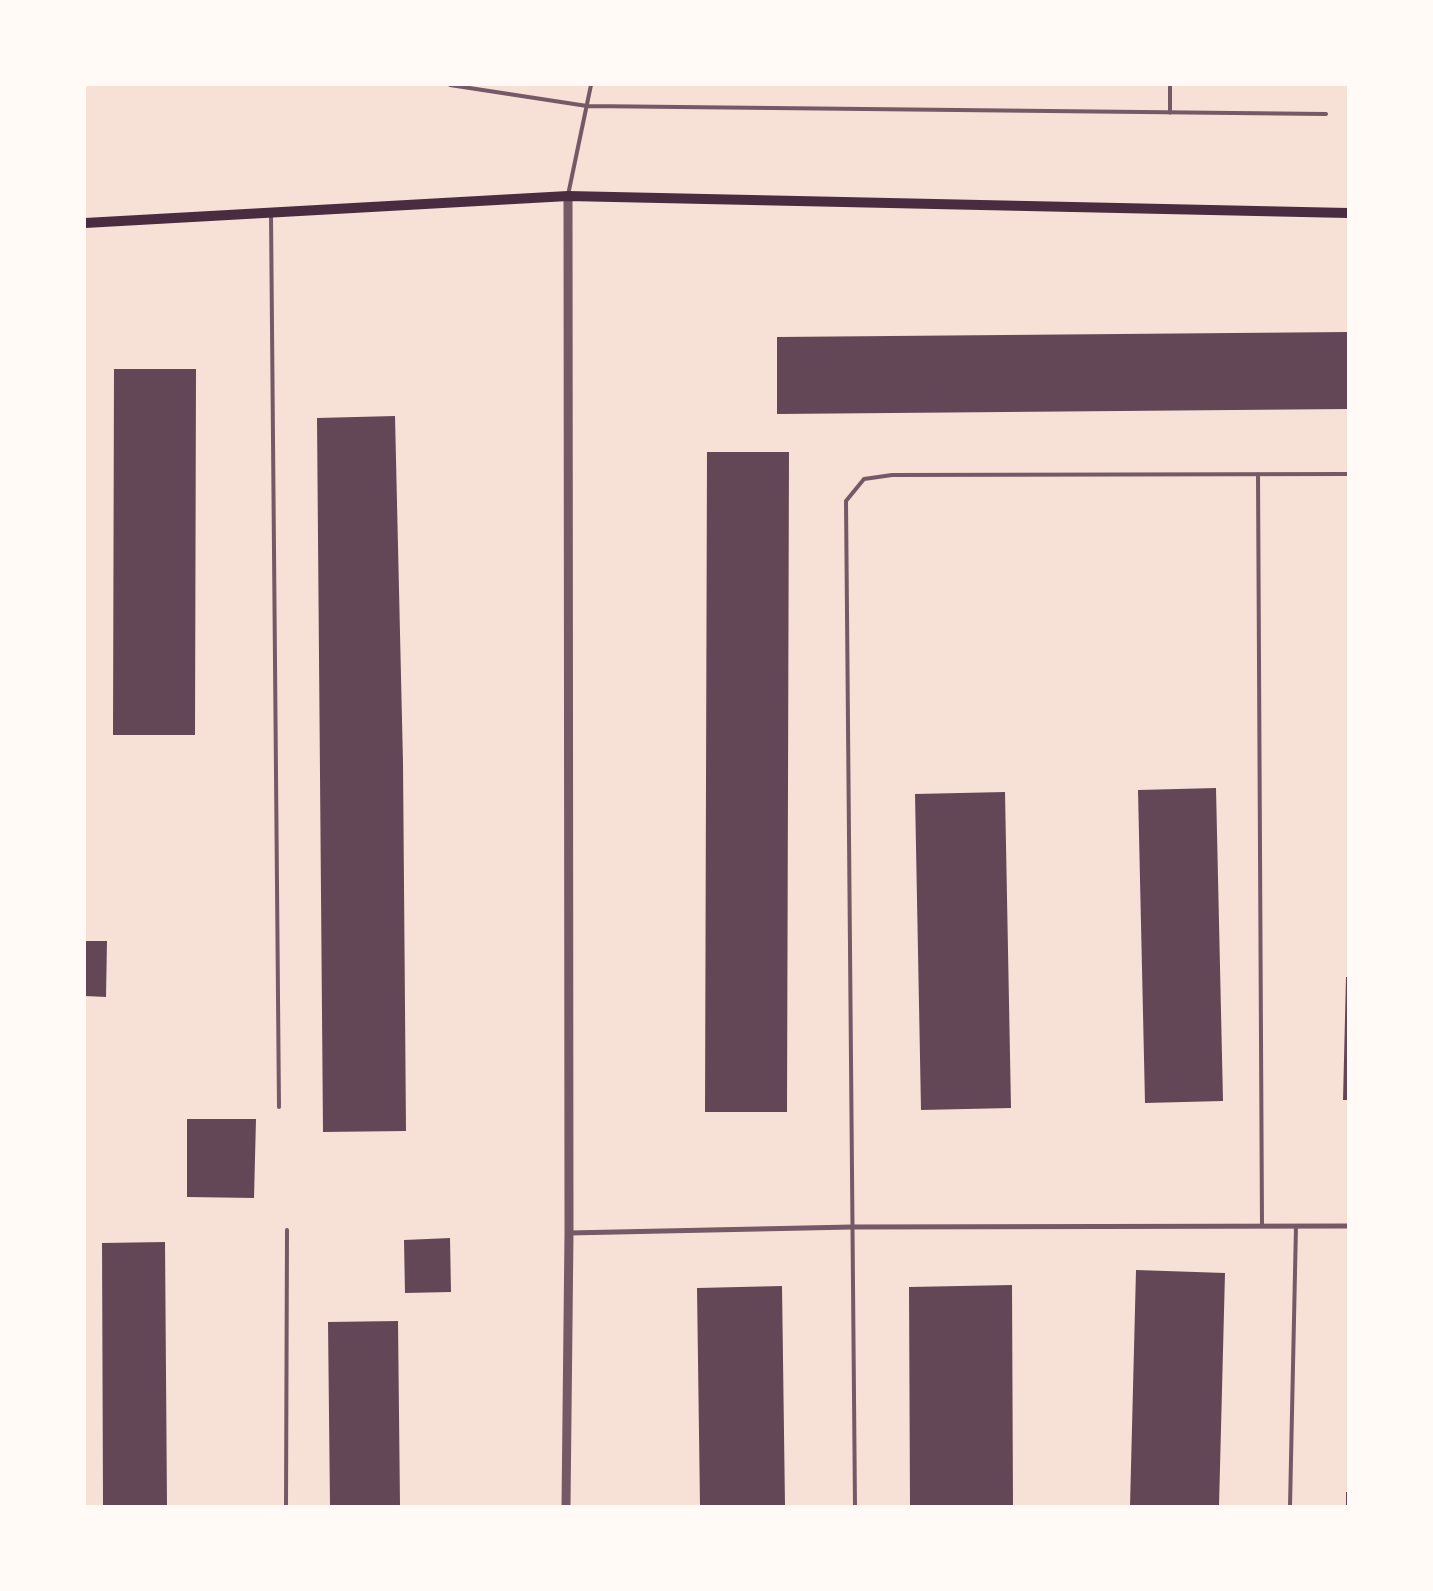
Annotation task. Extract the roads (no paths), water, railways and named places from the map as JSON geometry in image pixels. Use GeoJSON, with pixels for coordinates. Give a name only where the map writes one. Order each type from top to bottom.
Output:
{"type":"FeatureCollection","features":[{"type":"Feature","properties":{"kind":"main road"},"geometry":{"type":"LineString","coordinates":[[85,223],[568,196],[1348,213]]}},
{"type":"Feature","properties":{"kind":"street"},"geometry":{"type":"LineString","coordinates":[[566,1506],[569,1233],[568,196]]}},
{"type":"Feature","properties":{"kind":"street"},"geometry":{"type":"LineString","coordinates":[[569,1233],[852,1226],[1348,1226]]}},
{"type":"Feature","properties":{"kind":"lane"},"geometry":{"type":"LineString","coordinates":[[450,85],[587,106],[1326,114]]}},
{"type":"Feature","properties":{"kind":"lane"},"geometry":{"type":"LineString","coordinates":[[489,90],[490,85]]}},
{"type":"Feature","properties":{"kind":"lane"},"geometry":{"type":"LineString","coordinates":[[568,196],[591,85]]}},
{"type":"Feature","properties":{"kind":"lane"},"geometry":{"type":"LineString","coordinates":[[1170,85],[1170,112]]}},
{"type":"Feature","properties":{"kind":"lane"},"geometry":{"type":"LineString","coordinates":[[270,212],[279,1107]]}},
{"type":"Feature","properties":{"kind":"lane"},"geometry":{"type":"LineString","coordinates":[[1258,474],[1262,1226]]}},
{"type":"Feature","properties":{"kind":"lane"},"geometry":{"type":"LineString","coordinates":[[855,1506],[846,501],[864,479],[892,475],[1348,474]]}},
{"type":"Feature","properties":{"kind":"lane"},"geometry":{"type":"LineString","coordinates":[[1290,1506],[1296,1226]]}},
{"type":"Feature","properties":{"kind":"lane"},"geometry":{"type":"LineString","coordinates":[[286,1230],[286,1506]]}}]}
